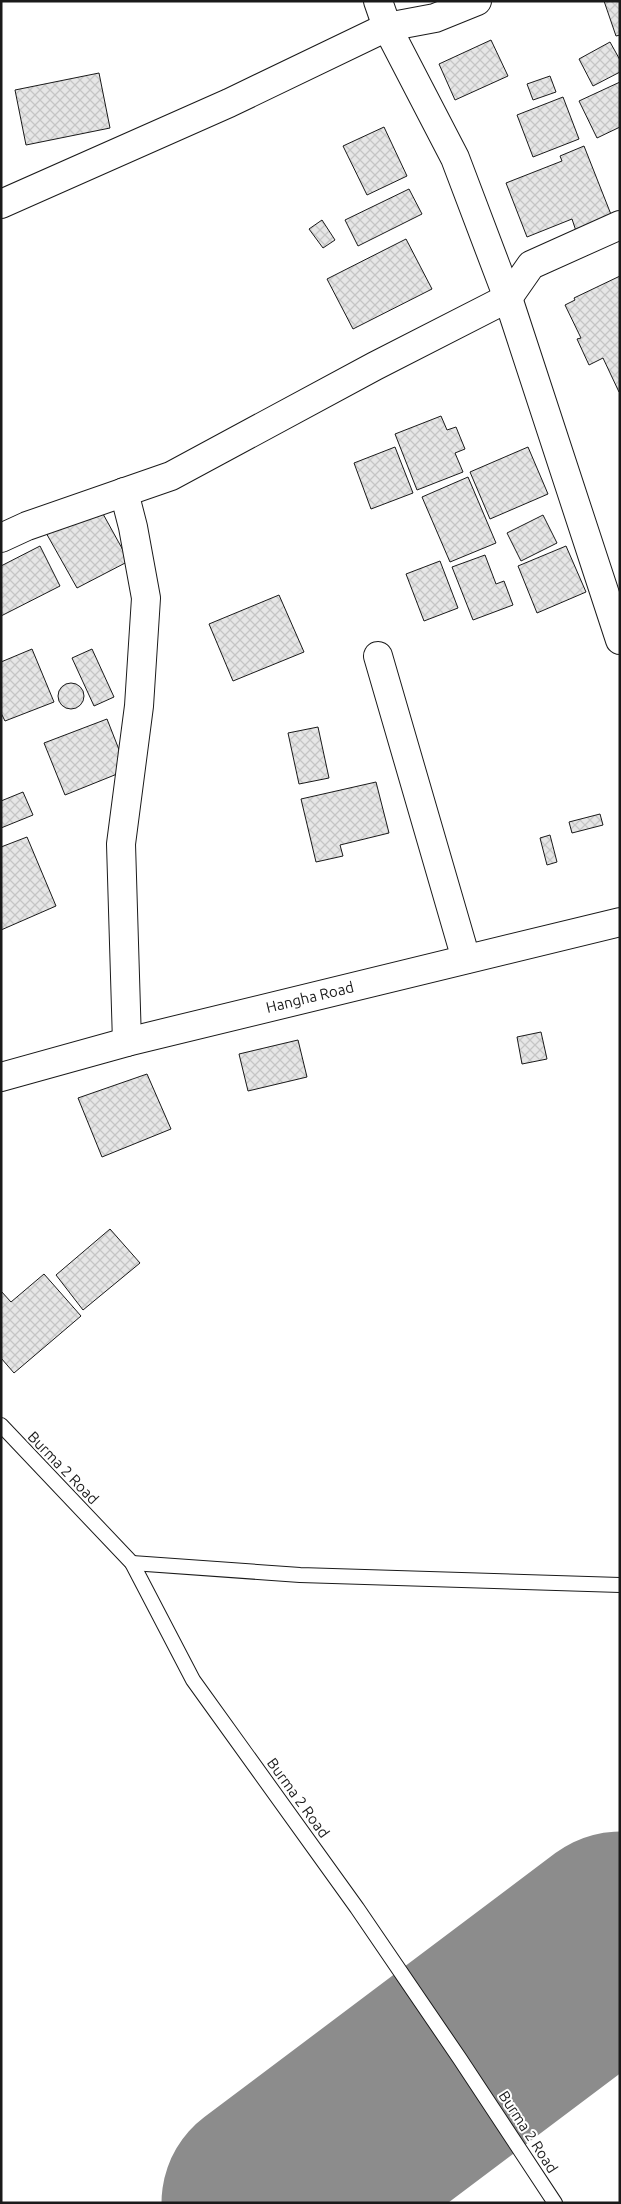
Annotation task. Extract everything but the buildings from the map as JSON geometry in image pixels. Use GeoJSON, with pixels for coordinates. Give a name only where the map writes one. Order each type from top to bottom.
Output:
{"type":"FeatureCollection","features":[{"type":"Feature","properties":{"kind":"main road"},"geometry":{"type":"LineString","coordinates":[[378,1],[387,27],[455,158],[508,298],[620,640]]}},
{"type":"Feature","properties":{"kind":"main road"},"geometry":{"type":"LineString","coordinates":[[1,204],[229,103],[387,27],[434,18],[477,1]]}},
{"type":"Feature","properties":{"kind":"main road"},"geometry":{"type":"LineString","coordinates":[[1,538],[27,526],[171,476],[375,366],[508,298],[531,265],[620,225]]}},
{"type":"Feature","properties":{"kind":"main road"},"geometry":{"type":"LineString","coordinates":[[124,492],[133,527],[146,598],[139,706],[128,802],[121,844],[127,1042]]}},
{"type":"Feature","properties":{"kind":"main road"},"geometry":{"type":"LineString","coordinates":[[378,656],[466,960]]}},
{"type":"Feature","properties":{"kind":"main road","name":"Hangha Road"},"geometry":{"type":"LineString","coordinates":[[1,1077],[127,1042],[620,922]]}},
{"type":"Feature","properties":{"kind":"lane","name":"Burma 2 Road"},"geometry":{"type":"LineString","coordinates":[[1,1425],[132,1563],[193,1680],[357,1908],[460,2059],[554,2203]]}},
{"type":"Feature","properties":{"kind":"lane"},"geometry":{"type":"LineString","coordinates":[[132,1563],[300,1575],[620,1584]]}},
{"type":"Feature","properties":{"kind":"runway"},"geometry":{"type":"LineString","coordinates":[[269,2203],[620,1939]]}}]}
